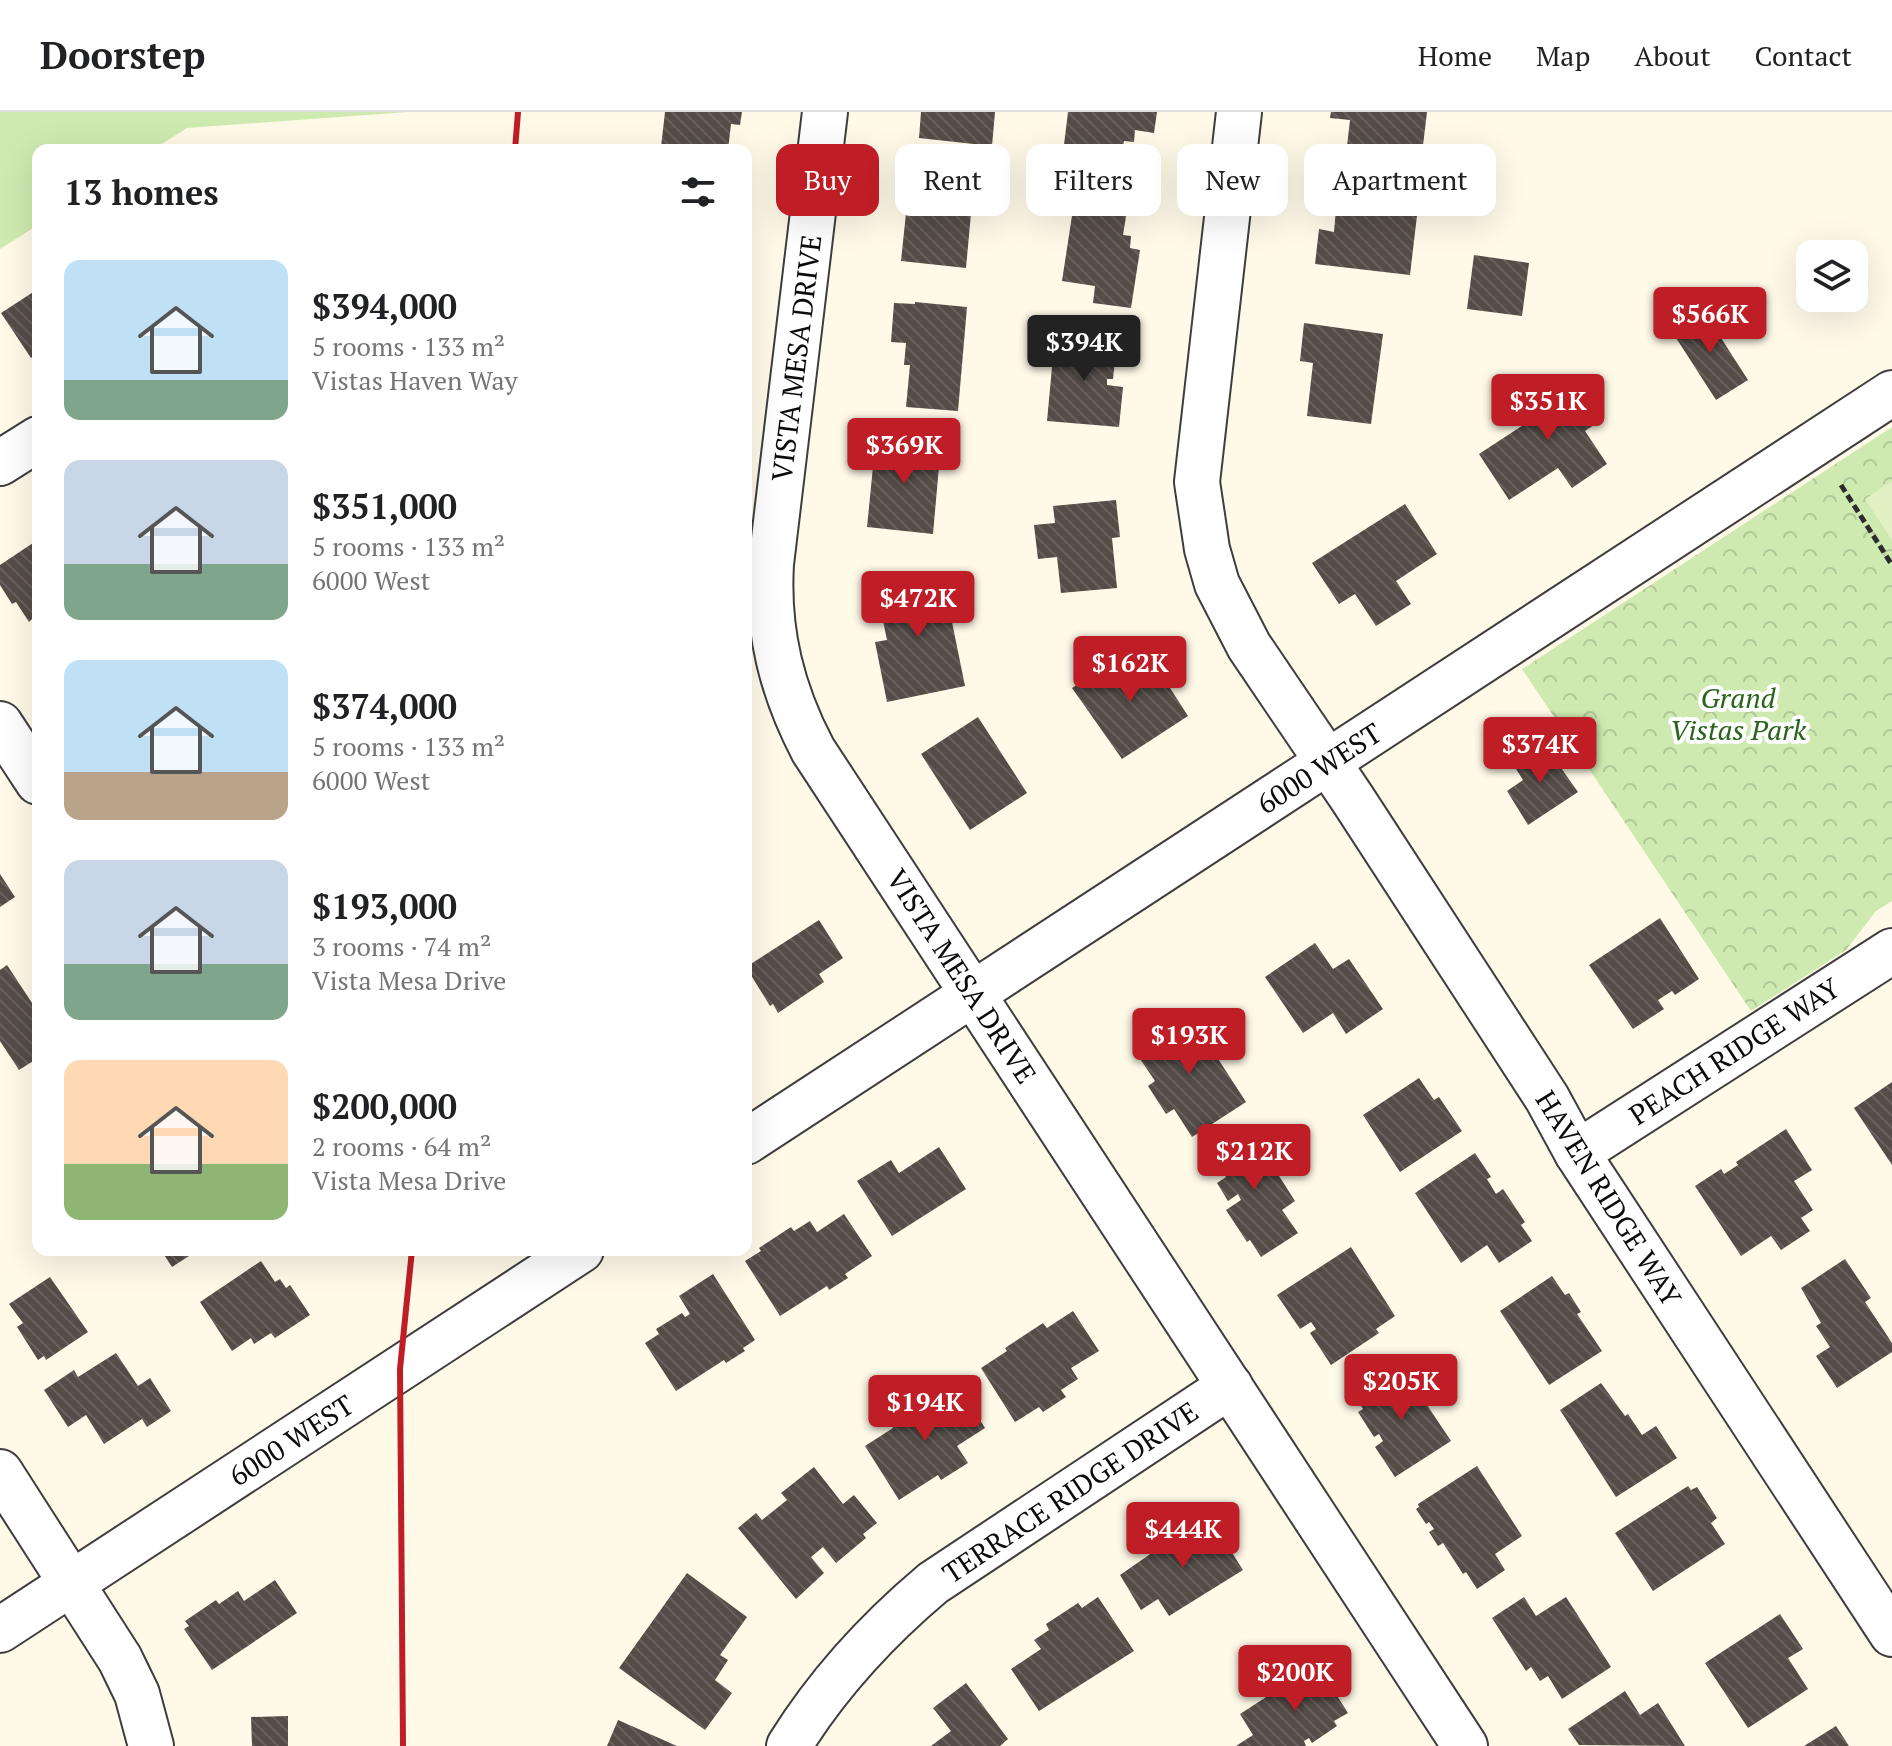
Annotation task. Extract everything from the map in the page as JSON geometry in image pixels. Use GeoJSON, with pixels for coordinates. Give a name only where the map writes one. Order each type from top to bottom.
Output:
{"type":"FeatureCollection","features":[{"type":"Feature","properties":{"kind":"street","name":"VISTA MESA DRIVE"},"geometry":{"type":"LineString","coordinates":[[825,112],[771,564],[771,629],[786,691],[813,750],[1463,1745]]}},
{"type":"Feature","properties":{"kind":"street","name":"HAVEN RIDGE WAY"},"geometry":{"type":"LineString","coordinates":[[1239,112],[1200,446],[1199,493],[1207,549],[1217,584],[1249,646],[1547,1098],[1577,1153],[1892,1634]]}},
{"type":"Feature","properties":{"kind":"street","name":"6000 WEST"},"geometry":{"type":"LineString","coordinates":[[752,1138],[1892,393]]}},
{"type":"Feature","properties":{"kind":"street"},"geometry":{"type":"LineString","coordinates":[[0,463],[32,443]]}},
{"type":"Feature","properties":{"kind":"street"},"geometry":{"type":"LineString","coordinates":[[0,724],[32,773]]}},
{"type":"Feature","properties":{"kind":"street","name":"PEACH RIDGE WAY"},"geometry":{"type":"LineString","coordinates":[[1577,1153],[1892,951]]}},
{"type":"Feature","properties":{"kind":"street","name":"6000 WEST"},"geometry":{"type":"LineString","coordinates":[[0,1630],[572,1256]]}},
{"type":"Feature","properties":{"kind":"street","name":"TERRACE RIDGE DRIVE"},"geometry":{"type":"LineString","coordinates":[[789,1746],[832,1684],[863,1647],[933,1583],[1230,1386]]}},
{"type":"Feature","properties":{"kind":"street"},"geometry":{"type":"LineString","coordinates":[[0,1472],[102,1628],[137,1694],[151,1746]]}},
{"type":"Feature","properties":{"kind":"path"},"geometry":{"type":"LineString","coordinates":[[1841,485],[1892,565]]}},
{"type":"Feature","properties":{"kind":"green space"},"geometry":{"type":"Polygon","coordinates":[[[0,112],[408,112],[187,128],[162,144],[32,144],[32,229],[0,249],[0,112]]]}},
{"type":"Feature","properties":{"kind":"green space","name":"Grand Vistas Park"},"geometry":{"type":"Polygon","coordinates":[[[1892,427],[1892,901],[1876,911],[1846,950],[1751,1011],[1522,669],[1892,427]]]}},
{"type":"Feature","properties":{"kind":"green space"},"geometry":{"type":"Polygon","coordinates":[[[1892,481],[1892,540],[1865,499],[1892,481]]]}},
{"type":"Feature","properties":{"kind":"building"},"geometry":{"type":"Polygon","coordinates":[[[665,112],[742,112],[740,125],[731,124],[729,144],[661,144],[665,112]]]}},
{"type":"Feature","properties":{"kind":"building"},"geometry":{"type":"Polygon","coordinates":[[[921,112],[995,112],[992,144],[919,138],[921,112]]]}},
{"type":"Feature","properties":{"kind":"building"},"geometry":{"type":"Polygon","coordinates":[[[1068,112],[1157,112],[1154,133],[1135,130],[1134,142],[1064,144],[1068,112]]]}},
{"type":"Feature","properties":{"kind":"building"},"geometry":{"type":"Polygon","coordinates":[[[1331,112],[1427,112],[1423,144],[1347,144],[1350,120],[1330,118],[1331,112]]]}},
{"type":"Feature","properties":{"kind":"building"},"geometry":{"type":"Polygon","coordinates":[[[906,216],[971,216],[966,268],[901,261],[906,216]]]}},
{"type":"Feature","properties":{"kind":"building"},"geometry":{"type":"Polygon","coordinates":[[[1072,216],[1126,216],[1123,235],[1131,236],[1130,248],[1140,250],[1131,308],[1093,303],[1095,286],[1062,281],[1072,216]]]}},
{"type":"Feature","properties":{"kind":"building"},"geometry":{"type":"Polygon","coordinates":[[[1335,216],[1417,216],[1410,275],[1315,264],[1319,229],[1334,232],[1335,216]]]}},
{"type":"Feature","properties":{"kind":"building"},"geometry":{"type":"Polygon","coordinates":[[[1474,255],[1529,263],[1522,316],[1467,309],[1474,255]]]}},
{"type":"Feature","properties":{"kind":"building"},"geometry":{"type":"Polygon","coordinates":[[[32,293],[31,358],[1,313],[32,293]]]}},
{"type":"Feature","properties":{"kind":"building"},"geometry":{"type":"Polygon","coordinates":[[[894,303],[967,307],[958,411],[906,407],[910,365],[904,365],[906,343],[891,342],[894,303]]]}},
{"type":"Feature","properties":{"kind":"building"},"geometry":{"type":"Polygon","coordinates":[[[1703,310],[1748,380],[1716,400],[1671,330],[1703,310]]]}},
{"type":"Feature","properties":{"kind":"building"},"geometry":{"type":"Polygon","coordinates":[[[1304,323],[1383,334],[1371,424],[1307,416],[1313,363],[1300,361],[1304,323]]]}},
{"type":"Feature","properties":{"kind":"building"},"geometry":{"type":"Polygon","coordinates":[[[1055,335],[1117,341],[1113,379],[1107,379],[1107,385],[1123,387],[1119,427],[1047,421],[1055,335]]]}},
{"type":"Feature","properties":{"kind":"building"},"geometry":{"type":"Polygon","coordinates":[[[1553,382],[1561,395],[1579,383],[1603,419],[1585,431],[1607,464],[1572,488],[1558,468],[1509,500],[1479,454],[1528,422],[1517,406],[1553,382]]]}},
{"type":"Feature","properties":{"kind":"building"},"geometry":{"type":"Polygon","coordinates":[[[876,437],[941,444],[933,534],[867,527],[876,437]]]}},
{"type":"Feature","properties":{"kind":"building"},"geometry":{"type":"Polygon","coordinates":[[[1116,500],[1120,537],[1112,538],[1117,588],[1061,593],[1057,557],[1038,559],[1034,525],[1055,523],[1053,506],[1116,500]]]}},
{"type":"Feature","properties":{"kind":"building"},"geometry":{"type":"Polygon","coordinates":[[[1405,504],[1437,554],[1396,581],[1411,604],[1376,626],[1355,594],[1339,604],[1312,563],[1405,504]]]}},
{"type":"Feature","properties":{"kind":"building"},"geometry":{"type":"Polygon","coordinates":[[[32,544],[32,619],[29,622],[0,585],[0,565],[32,544]]]}},
{"type":"Feature","properties":{"kind":"building"},"geometry":{"type":"Polygon","coordinates":[[[942,573],[965,686],[887,702],[875,642],[887,640],[876,587],[942,573]]]}},
{"type":"Feature","properties":{"kind":"building"},"geometry":{"type":"Polygon","coordinates":[[[1125,653],[1138,673],[1154,663],[1188,716],[1122,759],[1072,688],[1125,653]]]}},
{"type":"Feature","properties":{"kind":"building"},"geometry":{"type":"Polygon","coordinates":[[[978,717],[1027,793],[970,830],[921,754],[978,717]]]}},
{"type":"Feature","properties":{"kind":"building"},"geometry":{"type":"Polygon","coordinates":[[[1544,744],[1578,792],[1528,825],[1507,791],[1523,780],[1513,764],[1544,744]]]}},
{"type":"Feature","properties":{"kind":"building"},"geometry":{"type":"Polygon","coordinates":[[[0,874],[15,897],[0,907],[0,874]]]}},
{"type":"Feature","properties":{"kind":"building"},"geometry":{"type":"Polygon","coordinates":[[[1660,918],[1699,979],[1675,995],[1672,991],[1658,1000],[1664,1009],[1633,1029],[1589,965],[1660,918]]]}},
{"type":"Feature","properties":{"kind":"building"},"geometry":{"type":"Polygon","coordinates":[[[819,920],[843,958],[819,974],[824,982],[778,1013],[773,1004],[770,1006],[752,977],[752,963],[819,920]]]}},
{"type":"Feature","properties":{"kind":"building"},"geometry":{"type":"Polygon","coordinates":[[[1315,943],[1333,969],[1349,959],[1383,1009],[1346,1034],[1333,1013],[1303,1033],[1265,977],[1315,943]]]}},
{"type":"Feature","properties":{"kind":"building"},"geometry":{"type":"Polygon","coordinates":[[[7,965],[32,1003],[32,1062],[19,1070],[0,1041],[0,970],[7,965]]]}},
{"type":"Feature","properties":{"kind":"building"},"geometry":{"type":"Polygon","coordinates":[[[1189,1014],[1246,1102],[1192,1137],[1174,1109],[1166,1114],[1148,1086],[1155,1081],[1134,1050],[1189,1014]]]}},
{"type":"Feature","properties":{"kind":"building"},"geometry":{"type":"Polygon","coordinates":[[[1419,1078],[1434,1100],[1439,1097],[1462,1131],[1400,1172],[1363,1115],[1419,1078]]]}},
{"type":"Feature","properties":{"kind":"building"},"geometry":{"type":"Polygon","coordinates":[[[1892,1082],[1892,1165],[1854,1108],[1892,1082]]]}},
{"type":"Feature","properties":{"kind":"building"},"geometry":{"type":"Polygon","coordinates":[[[1248,1127],[1295,1201],[1282,1210],[1298,1233],[1261,1257],[1226,1210],[1241,1200],[1238,1194],[1228,1201],[1217,1183],[1226,1177],[1210,1151],[1248,1127]]]}},
{"type":"Feature","properties":{"kind":"building"},"geometry":{"type":"Polygon","coordinates":[[[1786,1129],[1812,1170],[1794,1181],[1813,1210],[1801,1218],[1810,1231],[1781,1250],[1771,1236],[1741,1256],[1695,1186],[1721,1169],[1724,1174],[1738,1165],[1736,1162],[1786,1129]]]}},
{"type":"Feature","properties":{"kind":"building"},"geometry":{"type":"Polygon","coordinates":[[[939,1147],[966,1189],[892,1236],[857,1181],[891,1160],[899,1173],[939,1147]]]}},
{"type":"Feature","properties":{"kind":"building"},"geometry":{"type":"Polygon","coordinates":[[[1475,1153],[1491,1177],[1487,1179],[1496,1194],[1503,1189],[1525,1222],[1521,1225],[1532,1241],[1499,1263],[1487,1245],[1461,1263],[1415,1193],[1475,1153]]]}},
{"type":"Feature","properties":{"kind":"building"},"geometry":{"type":"Polygon","coordinates":[[[844,1214],[872,1256],[845,1274],[848,1278],[829,1290],[827,1286],[780,1316],[745,1261],[791,1227],[794,1231],[810,1221],[817,1232],[844,1214]]]}},
{"type":"Feature","properties":{"kind":"building"},"geometry":{"type":"Polygon","coordinates":[[[1351,1247],[1395,1316],[1376,1329],[1379,1333],[1331,1365],[1310,1333],[1316,1329],[1311,1322],[1300,1329],[1277,1295],[1351,1247]]]}},
{"type":"Feature","properties":{"kind":"building"},"geometry":{"type":"Polygon","coordinates":[[[165,1256],[189,1256],[172,1267],[165,1256]]]}},
{"type":"Feature","properties":{"kind":"building"},"geometry":{"type":"Polygon","coordinates":[[[1845,1259],[1871,1298],[1865,1302],[1892,1343],[1892,1352],[1837,1388],[1816,1356],[1830,1347],[1816,1326],[1821,1323],[1801,1288],[1845,1259]]]}},
{"type":"Feature","properties":{"kind":"building"},"geometry":{"type":"Polygon","coordinates":[[[261,1261],[275,1282],[280,1279],[286,1288],[290,1285],[310,1315],[275,1338],[271,1333],[254,1344],[251,1338],[232,1351],[200,1302],[261,1261]]]}},
{"type":"Feature","properties":{"kind":"building"},"geometry":{"type":"Polygon","coordinates":[[[713,1274],[755,1340],[743,1348],[745,1351],[726,1363],[724,1360],[676,1391],[645,1343],[659,1334],[656,1329],[682,1313],[685,1317],[690,1314],[679,1296],[713,1274]]]}},
{"type":"Feature","properties":{"kind":"building"},"geometry":{"type":"Polygon","coordinates":[[[1552,1276],[1565,1295],[1569,1293],[1581,1312],[1577,1314],[1602,1351],[1549,1385],[1500,1311],[1552,1276]]]}},
{"type":"Feature","properties":{"kind":"building"},"geometry":{"type":"Polygon","coordinates":[[[50,1277],[88,1332],[46,1360],[44,1356],[38,1360],[17,1327],[23,1323],[9,1304],[50,1277]]]}},
{"type":"Feature","properties":{"kind":"building"},"geometry":{"type":"Polygon","coordinates":[[[1073,1311],[1099,1351],[1071,1368],[1078,1379],[1061,1390],[1066,1397],[1043,1412],[1039,1407],[1015,1422],[981,1368],[1043,1323],[1047,1328],[1073,1311]]]}},
{"type":"Feature","properties":{"kind":"building"},"geometry":{"type":"Polygon","coordinates":[[[116,1353],[138,1386],[150,1378],[171,1411],[147,1427],[142,1419],[104,1444],[86,1415],[68,1427],[44,1390],[74,1370],[78,1377],[116,1353]]]}},
{"type":"Feature","properties":{"kind":"building"},"geometry":{"type":"Polygon","coordinates":[[[1401,1366],[1451,1441],[1395,1477],[1375,1447],[1383,1441],[1379,1434],[1374,1437],[1358,1412],[1363,1409],[1355,1396],[1401,1366]]]}},
{"type":"Feature","properties":{"kind":"building"},"geometry":{"type":"Polygon","coordinates":[[[1601,1383],[1642,1435],[1656,1426],[1677,1458],[1616,1497],[1560,1410],[1601,1383]]]}},
{"type":"Feature","properties":{"kind":"building"},"geometry":{"type":"Polygon","coordinates":[[[959,1387],[985,1428],[957,1446],[968,1463],[941,1480],[938,1475],[899,1500],[865,1446],[893,1428],[890,1422],[928,1399],[932,1405],[959,1387]]]}},
{"type":"Feature","properties":{"kind":"building"},"geometry":{"type":"Polygon","coordinates":[[[1477,1466],[1522,1536],[1495,1554],[1505,1570],[1477,1589],[1443,1543],[1438,1546],[1429,1532],[1434,1529],[1429,1522],[1426,1524],[1416,1509],[1418,1504],[1477,1466]]]}},
{"type":"Feature","properties":{"kind":"building"},"geometry":{"type":"Polygon","coordinates":[[[814,1467],[843,1504],[854,1495],[877,1523],[863,1534],[866,1538],[836,1563],[823,1547],[811,1557],[824,1573],[796,1599],[738,1528],[756,1513],[762,1520],[787,1500],[781,1493],[814,1467]]]}},
{"type":"Feature","properties":{"kind":"building"},"geometry":{"type":"Polygon","coordinates":[[[1688,1486],[1691,1490],[1697,1487],[1717,1518],[1711,1523],[1725,1544],[1653,1591],[1615,1533],[1688,1486]]]}},
{"type":"Feature","properties":{"kind":"building"},"geometry":{"type":"Polygon","coordinates":[[[1210,1518],[1243,1570],[1169,1616],[1158,1599],[1141,1610],[1120,1575],[1172,1539],[1174,1541],[1210,1518]]]}},
{"type":"Feature","properties":{"kind":"building"},"geometry":{"type":"Polygon","coordinates":[[[687,1573],[747,1617],[720,1655],[728,1660],[715,1680],[732,1693],[705,1730],[619,1668],[687,1573]]]}},
{"type":"Feature","properties":{"kind":"building"},"geometry":{"type":"Polygon","coordinates":[[[275,1580],[297,1613],[212,1670],[184,1629],[189,1626],[185,1621],[216,1600],[219,1604],[238,1591],[244,1601],[275,1580]]]}},
{"type":"Feature","properties":{"kind":"building"},"geometry":{"type":"Polygon","coordinates":[[[1098,1597],[1134,1651],[1039,1711],[1011,1669],[1041,1649],[1034,1640],[1049,1630],[1046,1624],[1078,1603],[1082,1608],[1098,1597]]]}},
{"type":"Feature","properties":{"kind":"building"},"geometry":{"type":"Polygon","coordinates":[[[1524,1597],[1536,1616],[1566,1597],[1611,1667],[1562,1699],[1548,1676],[1540,1681],[1531,1667],[1526,1671],[1492,1618],[1524,1597]]]}},
{"type":"Feature","properties":{"kind":"building"},"geometry":{"type":"Polygon","coordinates":[[[1780,1614],[1803,1649],[1788,1658],[1808,1689],[1748,1728],[1705,1663],[1780,1614]]]}},
{"type":"Feature","properties":{"kind":"building"},"geometry":{"type":"Polygon","coordinates":[[[1317,1664],[1348,1713],[1334,1721],[1337,1726],[1312,1743],[1309,1738],[1304,1741],[1306,1746],[1236,1746],[1253,1735],[1240,1714],[1317,1664]]]}},
{"type":"Feature","properties":{"kind":"building"},"geometry":{"type":"Polygon","coordinates":[[[966,1683],[1008,1739],[1000,1746],[931,1746],[951,1731],[933,1708],[966,1683]]]}},
{"type":"Feature","properties":{"kind":"building"},"geometry":{"type":"Polygon","coordinates":[[[1625,1691],[1640,1715],[1658,1703],[1685,1746],[1579,1745],[1568,1729],[1625,1691]]]}},
{"type":"Feature","properties":{"kind":"building"},"geometry":{"type":"Polygon","coordinates":[[[288,1716],[288,1746],[252,1746],[251,1717],[288,1716]]]}},
{"type":"Feature","properties":{"kind":"building"},"geometry":{"type":"Polygon","coordinates":[[[618,1720],[677,1746],[607,1746],[618,1720]]]}},
{"type":"Feature","properties":{"kind":"building"},"geometry":{"type":"Polygon","coordinates":[[[1836,1726],[1849,1746],[1804,1746],[1836,1726]]]}},
{"type":"Feature","properties":{"kind":"railway"},"geometry":{"type":"LineString","coordinates":[[515,144],[518,112]]}},
{"type":"Feature","properties":{"kind":"railway"},"geometry":{"type":"LineString","coordinates":[[403,1746],[400,1369],[411,1256]]}}]}
